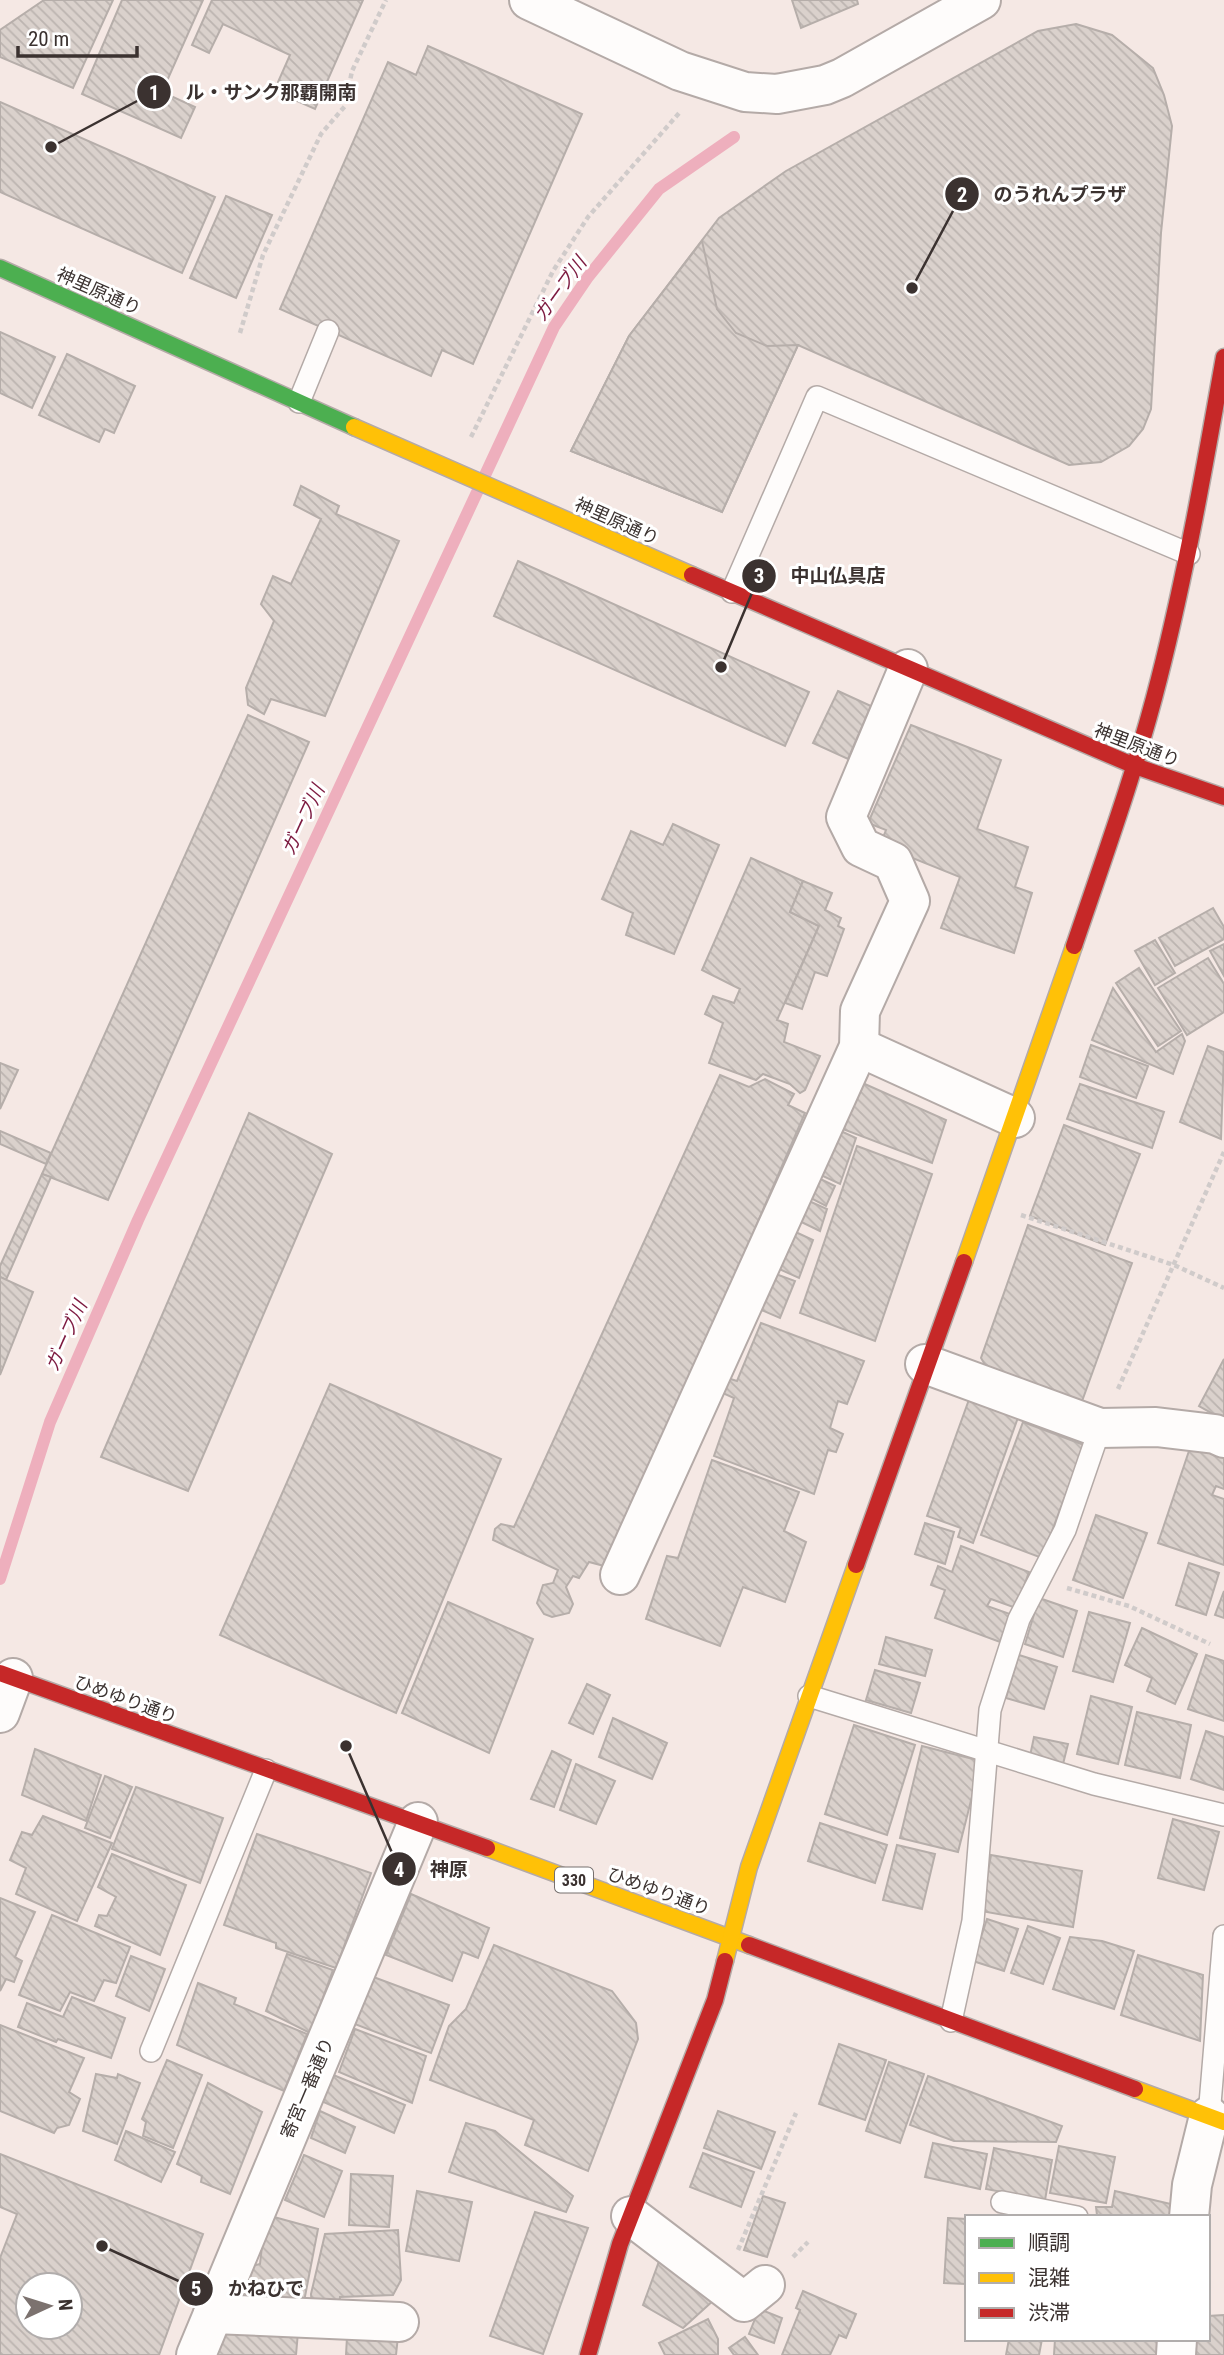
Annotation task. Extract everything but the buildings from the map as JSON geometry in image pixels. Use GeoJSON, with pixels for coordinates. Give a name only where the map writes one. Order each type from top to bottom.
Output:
{"type":"FeatureCollection","features":[{"type":"Feature","properties":{"kind":"main road","name":"神里原通り"},"geometry":{"type":"LineString","coordinates":[[0,268],[732,592],[1135,766],[1224,797]]}},
{"type":"Feature","properties":{"kind":"main road"},"geometry":{"type":"LineString","coordinates":[[587,2355],[631,2216],[715,2000],[749,1867],[925,1364],[1015,1118],[1135,766],[1160,680],[1189,554],[1220,410],[1224,357]]}},
{"type":"Feature","properties":{"kind":"main road","name":"ひめゆり通り"},"geometry":{"type":"LineString","coordinates":[[4,1688],[266,1770],[418,1822],[1216,2119]]}},
{"type":"Feature","properties":{"kind":"street"},"geometry":{"type":"LineString","coordinates":[[530,0],[680,71],[745,92],[777,94],[825,85],[981,0]]}},
{"type":"Feature","properties":{"kind":"street"},"geometry":{"type":"LineString","coordinates":[[620,1575],[859,1047],[860,1011],[909,901],[893,862],[861,847],[846,817],[908,668]]}},
{"type":"Feature","properties":{"kind":"street"},"geometry":{"type":"LineString","coordinates":[[859,1047],[1015,1118]]}},
{"type":"Feature","properties":{"kind":"street"},"geometry":{"type":"LineString","coordinates":[[925,1364],[1100,1428],[1156,1427],[1215,1434],[1224,1438]]}},
{"type":"Feature","properties":{"kind":"street","name":"寄宮一番通り"},"geometry":{"type":"LineString","coordinates":[[196,2355],[418,1822]]}},
{"type":"Feature","properties":{"kind":"street"},"geometry":{"type":"LineString","coordinates":[[1189,2215],[1192,2185],[1216,2119]]}},
{"type":"Feature","properties":{"kind":"street"},"geometry":{"type":"LineString","coordinates":[[631,2216],[744,2302],[765,2285]]}},
{"type":"Feature","properties":{"kind":"street"},"geometry":{"type":"LineString","coordinates":[[213,2314],[399,2322]]}},
{"type":"Feature","properties":{"kind":"lane"},"geometry":{"type":"LineString","coordinates":[[299,402],[328,331]]}},
{"type":"Feature","properties":{"kind":"lane"},"geometry":{"type":"LineString","coordinates":[[732,592],[817,397],[1189,554]]}},
{"type":"Feature","properties":{"kind":"lane"},"geometry":{"type":"LineString","coordinates":[[951,2021],[973,1921],[990,1710],[1020,1619],[1065,1530],[1100,1428]]}},
{"type":"Feature","properties":{"kind":"lane"},"geometry":{"type":"LineString","coordinates":[[808,1696],[1105,1787],[1224,1815]]}},
{"type":"Feature","properties":{"kind":"lane"},"geometry":{"type":"LineString","coordinates":[[151,2051],[266,1770]]}},
{"type":"Feature","properties":{"kind":"lane"},"geometry":{"type":"LineString","coordinates":[[1216,2119],[1224,1936]]}},
{"type":"Feature","properties":{"kind":"lane"},"geometry":{"type":"LineString","coordinates":[[1002,2202],[1067,2215]]}},
{"type":"Feature","properties":{"kind":"path"},"geometry":{"type":"LineString","coordinates":[[238,340],[263,255],[321,134],[345,106],[352,71],[386,0]]}},
{"type":"Feature","properties":{"kind":"path"},"geometry":{"type":"LineString","coordinates":[[470,439],[553,271],[588,217],[679,112],[745,92]]}},
{"type":"Feature","properties":{"kind":"path"},"geometry":{"type":"LineString","coordinates":[[1100,1428],[1222,1163],[1224,1152]]}},
{"type":"Feature","properties":{"kind":"path"},"geometry":{"type":"LineString","coordinates":[[1020,1215],[1174,1265],[1224,1288]]}},
{"type":"Feature","properties":{"kind":"path"},"geometry":{"type":"LineString","coordinates":[[1040,1579],[1129,1606],[1210,1644]]}},
{"type":"Feature","properties":{"kind":"path"},"geometry":{"type":"LineString","coordinates":[[683,2256],[735,2258],[796,2113]]}},
{"type":"Feature","properties":{"kind":"waterway","name":"ガーブ川"},"geometry":{"type":"LineString","coordinates":[[0,1579],[50,1422],[138,1220],[554,327],[588,277],[659,189],[734,137]]}},
{"type":"Feature","properties":{"kind":"traffic: fast"},"geometry":{"type":"LineString","coordinates":[[0,268],[354,427]]}},
{"type":"Feature","properties":{"kind":"traffic: slow"},"geometry":{"type":"LineString","coordinates":[[354,427],[692,575]]}},
{"type":"Feature","properties":{"kind":"traffic: slow"},"geometry":{"type":"LineString","coordinates":[[964,1262],[1074,946]]}},
{"type":"Feature","properties":{"kind":"traffic: slow"},"geometry":{"type":"LineString","coordinates":[[725,1961],[749,1867],[856,1565]]}},
{"type":"Feature","properties":{"kind":"traffic: slow"},"geometry":{"type":"LineString","coordinates":[[487,1848],[749,1945]]}},
{"type":"Feature","properties":{"kind":"traffic: slow"},"geometry":{"type":"LineString","coordinates":[[1135,2089],[1224,2122]]}},
{"type":"Feature","properties":{"kind":"traffic: jam"},"geometry":{"type":"LineString","coordinates":[[1074,946],[1130,780],[1159,679],[1186,559],[1224,357]]}},
{"type":"Feature","properties":{"kind":"traffic: jam"},"geometry":{"type":"LineString","coordinates":[[692,575],[1135,766],[1224,797]]}},
{"type":"Feature","properties":{"kind":"traffic: jam"},"geometry":{"type":"LineString","coordinates":[[856,1565],[964,1262]]}},
{"type":"Feature","properties":{"kind":"traffic: jam"},"geometry":{"type":"LineString","coordinates":[[0,1673],[487,1848]]}},
{"type":"Feature","properties":{"kind":"traffic: jam"},"geometry":{"type":"LineString","coordinates":[[749,1945],[1135,2089]]}},
{"type":"Feature","properties":{"kind":"traffic: jam"},"geometry":{"type":"LineString","coordinates":[[588,2355],[620,2244],[715,2000],[725,1961]]}},
{"type":"Feature","properties":{"kind":"place","name":"ル・サンク那覇開南"},"geometry":{"type":"Point","coordinates":[51,147]}},
{"type":"Feature","properties":{"kind":"place","name":"のうれんプラザ"},"geometry":{"type":"Point","coordinates":[912,288]}},
{"type":"Feature","properties":{"kind":"place","name":"中山仏具店"},"geometry":{"type":"Point","coordinates":[721,667]}},
{"type":"Feature","properties":{"kind":"place","name":"神原"},"geometry":{"type":"Point","coordinates":[346,1746]}},
{"type":"Feature","properties":{"kind":"place","name":"かねひで"},"geometry":{"type":"Point","coordinates":[102,2246]}}]}
